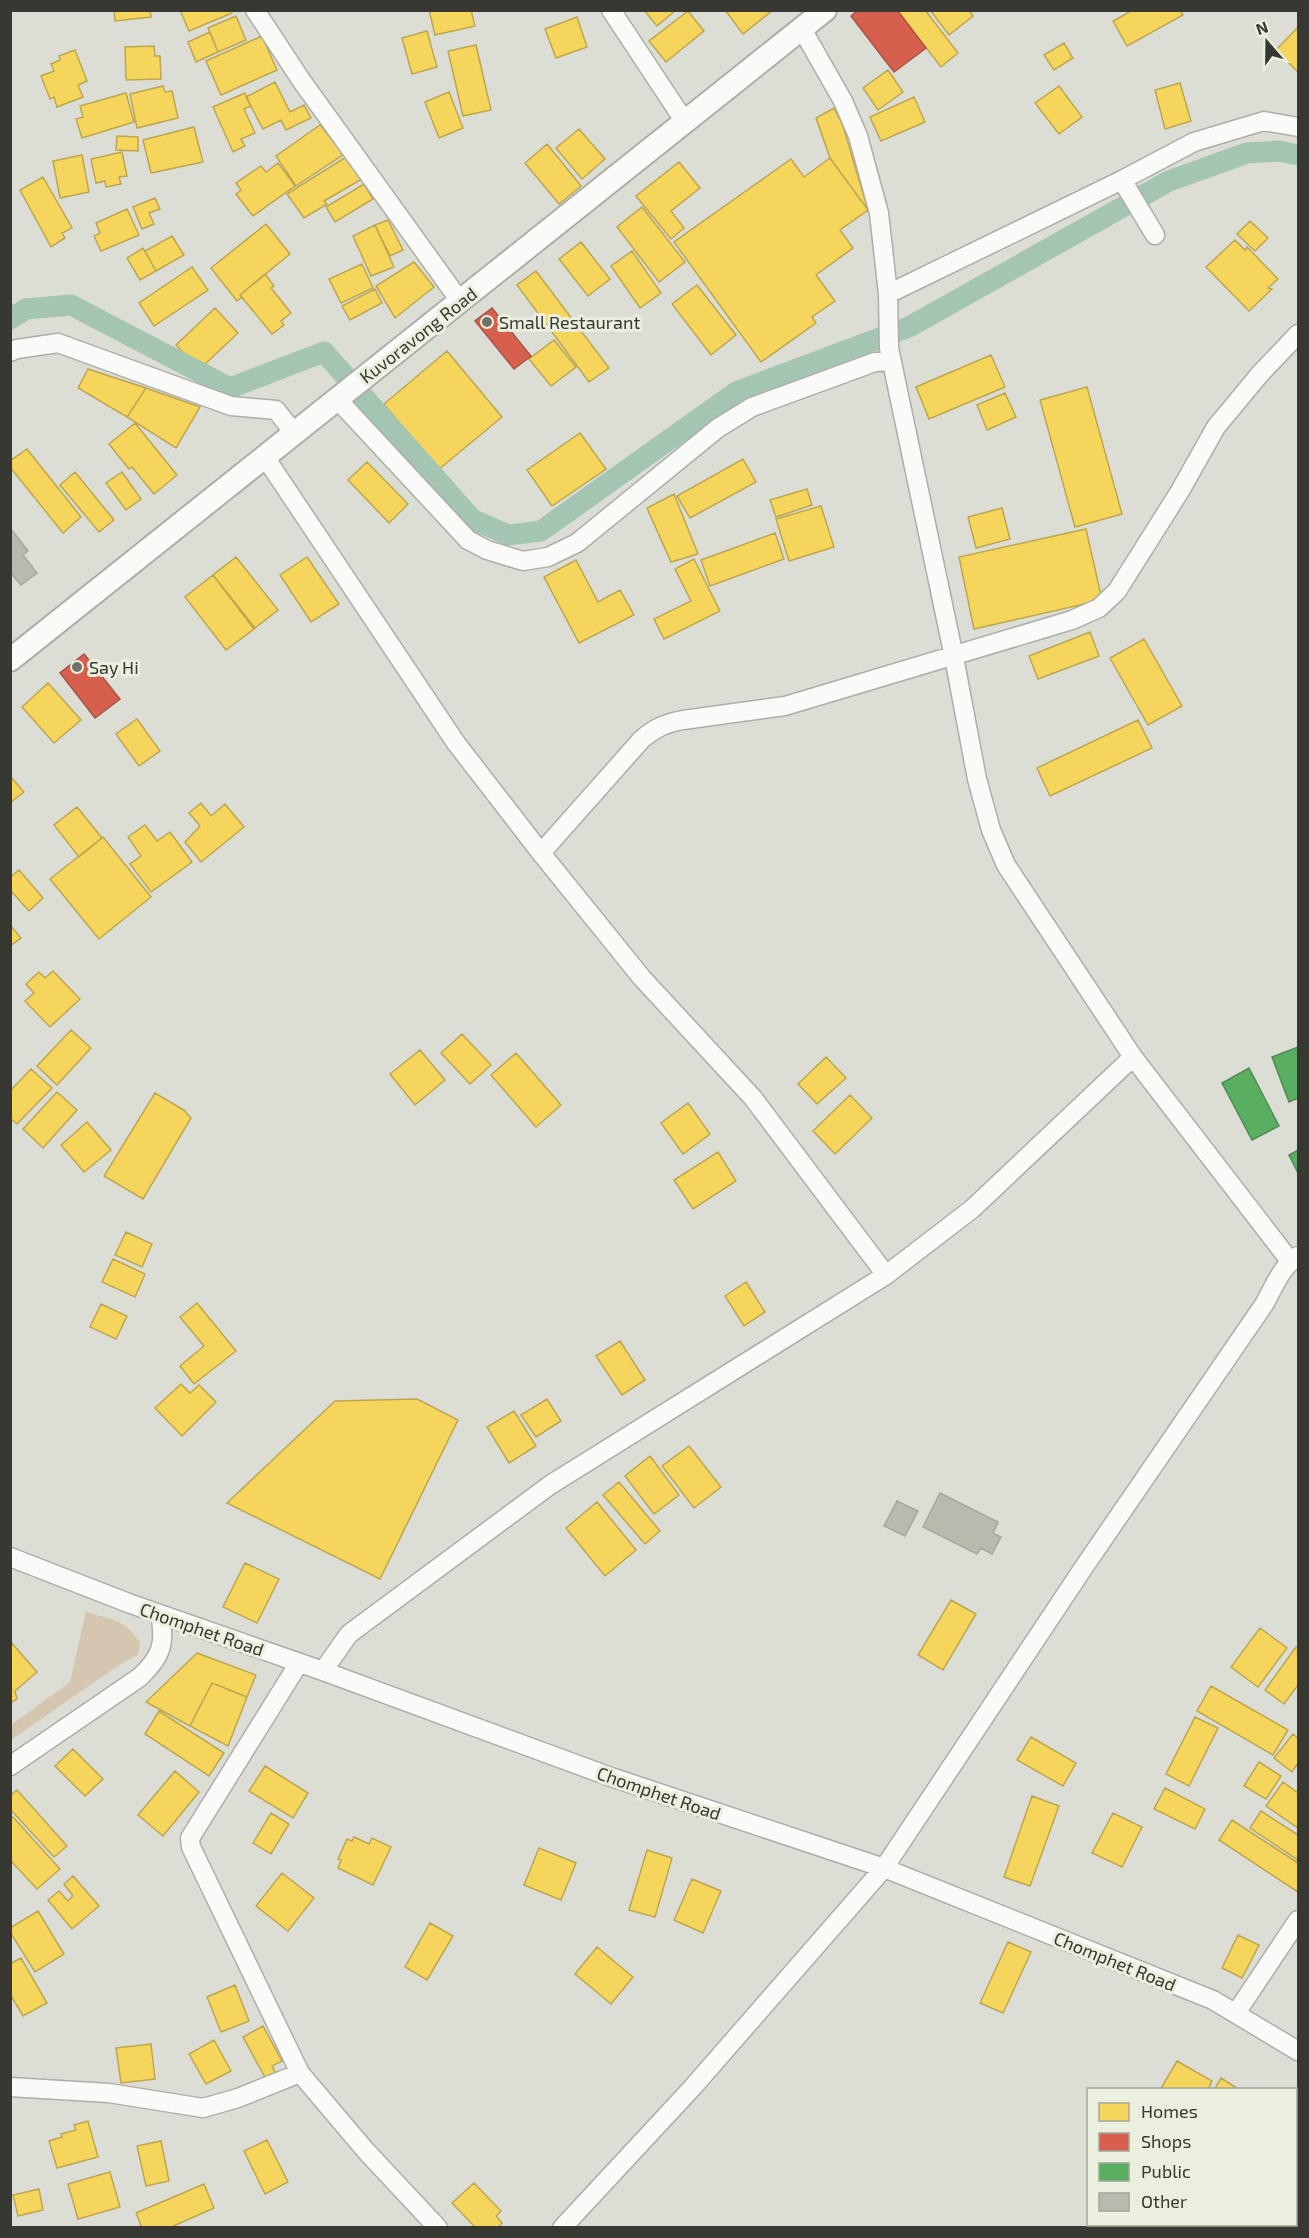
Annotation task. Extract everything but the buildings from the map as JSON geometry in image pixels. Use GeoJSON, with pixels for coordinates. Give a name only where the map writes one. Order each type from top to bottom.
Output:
{"type":"FeatureCollection","features":[{"type":"Feature","properties":{"kind":"street"},"geometry":{"type":"LineString","coordinates":[[255,10],[301,80],[460,301]]}},
{"type":"Feature","properties":{"kind":"street"},"geometry":{"type":"LineString","coordinates":[[611,10],[685,122]]}},
{"type":"Feature","properties":{"kind":"street","name":"Kuvoravong Road"},"geometry":{"type":"LineString","coordinates":[[10,660],[825,10]]}},
{"type":"Feature","properties":{"kind":"street"},"geometry":{"type":"LineString","coordinates":[[562,2228],[692,2088],[884,1868],[1084,1567],[1294,1259],[1133,1057],[1006,865],[991,830],[977,779],[891,354],[887,318],[888,294],[879,213],[858,136],[843,101],[802,29]]}},
{"type":"Feature","properties":{"kind":"street"},"geometry":{"type":"LineString","coordinates":[[888,294],[1122,180],[1194,142],[1264,121],[1299,127]]}},
{"type":"Feature","properties":{"kind":"street"},"geometry":{"type":"LineString","coordinates":[[1122,180],[1155,235]]}},
{"type":"Feature","properties":{"kind":"street"},"geometry":{"type":"LineString","coordinates":[[541,853],[642,739],[655,728],[683,720],[785,706],[819,694],[954,657],[1072,620],[1099,608],[1117,591],[1180,491],[1216,427],[1260,374],[1299,334]]}},
{"type":"Feature","properties":{"kind":"street"},"geometry":{"type":"LineString","coordinates":[[10,352],[58,343],[231,405],[276,410],[294,433]]}},
{"type":"Feature","properties":{"kind":"street"},"geometry":{"type":"LineString","coordinates":[[340,397],[468,540],[487,550],[523,561],[548,556],[577,543],[718,428],[752,407],[891,354]]}},
{"type":"Feature","properties":{"kind":"street"},"geometry":{"type":"LineString","coordinates":[[265,458],[456,743],[642,978],[753,1098],[886,1275]]}},
{"type":"Feature","properties":{"kind":"street"},"geometry":{"type":"LineString","coordinates":[[323,1671],[350,1634],[550,1485],[886,1275],[972,1209],[1133,1057]]}},
{"type":"Feature","properties":{"kind":"street","name":"Chomphet Road"},"geometry":{"type":"LineString","coordinates":[[10,1557],[160,1614],[611,1777],[884,1868],[1213,2000],[1299,2051]]}},
{"type":"Feature","properties":{"kind":"street"},"geometry":{"type":"LineString","coordinates":[[10,1766],[140,1677],[153,1664],[161,1650],[164,1633],[160,1614]]}},
{"type":"Feature","properties":{"kind":"street"},"geometry":{"type":"LineString","coordinates":[[299,1663],[190,1838],[191,1847],[300,2073],[366,2151],[438,2228]]}},
{"type":"Feature","properties":{"kind":"street"},"geometry":{"type":"LineString","coordinates":[[1236,2013],[1299,1920]]}},
{"type":"Feature","properties":{"kind":"street"},"geometry":{"type":"LineString","coordinates":[[10,2087],[109,2093],[203,2108],[238,2098],[300,2073]]}},
{"type":"Feature","properties":{"kind":"shaded area"},"geometry":{"type":"Polygon","coordinates":[[[86,1611],[116,1621],[128,1628],[140,1643],[138,1655],[119,1665],[11,1740],[11,1725],[70,1682],[86,1611]]]}},
{"type":"Feature","properties":{"kind":"waterway"},"geometry":{"type":"LineString","coordinates":[[10,319],[26,309],[71,305],[230,388],[324,352],[472,519],[508,535],[541,531],[736,392],[909,327],[1169,181],[1247,153],[1279,151],[1298,155]]}},
{"type":"Feature","properties":{"kind":"place","name":"Small Restaurant"},"geometry":{"type":"Point","coordinates":[487,322]}},
{"type":"Feature","properties":{"kind":"place","name":"Say Hi"},"geometry":{"type":"Point","coordinates":[77,667]}}]}
